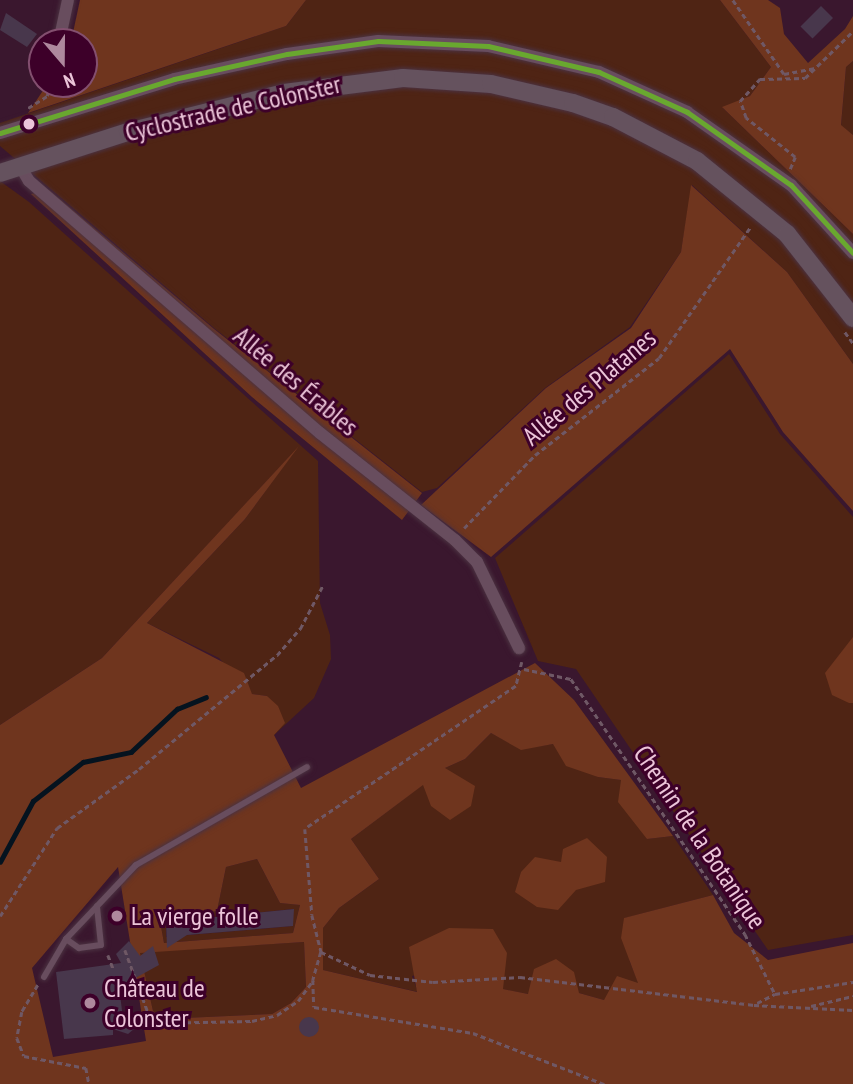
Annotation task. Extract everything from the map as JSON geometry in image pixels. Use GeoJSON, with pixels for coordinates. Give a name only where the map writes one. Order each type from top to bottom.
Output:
{"type":"FeatureCollection","features":[{"type":"Feature","properties":{"kind":"main road"},"geometry":{"type":"LineString","coordinates":[[0,172],[191,115],[326,86],[431,79],[525,90],[612,117],[659,139],[725,181],[787,234],[846,321]]}},
{"type":"Feature","properties":{"kind":"street"},"geometry":{"type":"LineString","coordinates":[[63,28],[68,0]]}},
{"type":"Feature","properties":{"kind":"street"},"geometry":{"type":"LineString","coordinates":[[0,134],[174,79],[286,54],[378,41],[501,48],[600,72],[687,112],[791,185],[853,253]]}},
{"type":"Feature","properties":{"kind":"street","name":"Allée des Érables"},"geometry":{"type":"LineString","coordinates":[[20,166],[29,181],[310,424],[455,540],[477,562],[519,648]]}},
{"type":"Feature","properties":{"kind":"lane"},"geometry":{"type":"LineString","coordinates":[[44,977],[66,939],[136,865],[307,767]]}},
{"type":"Feature","properties":{"kind":"lane"},"geometry":{"type":"LineString","coordinates":[[66,939],[79,948],[101,945],[97,906]]}},
{"type":"Feature","properties":{"kind":"path"},"geometry":{"type":"LineString","coordinates":[[733,0],[784,74],[818,68]]}},
{"type":"Feature","properties":{"kind":"path"},"geometry":{"type":"LineString","coordinates":[[790,169],[795,157],[746,118],[740,101],[760,79],[805,78],[853,31]]}},
{"type":"Feature","properties":{"kind":"path"},"geometry":{"type":"LineString","coordinates":[[19,112],[44,98]]}},
{"type":"Feature","properties":{"kind":"path"},"geometry":{"type":"LineString","coordinates":[[28,108],[34,122]]}},
{"type":"Feature","properties":{"kind":"path"},"geometry":{"type":"LineString","coordinates":[[743,216],[758,230]]}},
{"type":"Feature","properties":{"kind":"path","name":"Allée des Platanes"},"geometry":{"type":"LineString","coordinates":[[455,540],[479,508],[535,455],[659,358],[756,217]]}},
{"type":"Feature","properties":{"kind":"path"},"geometry":{"type":"LineString","coordinates":[[846,321],[853,343]]}},
{"type":"Feature","properties":{"kind":"path"},"geometry":{"type":"LineString","coordinates":[[0,916],[57,828],[139,769],[277,655],[300,629],[323,585]]}},
{"type":"Feature","properties":{"kind":"path"},"geometry":{"type":"LineString","coordinates":[[519,648],[524,669],[516,686],[305,830],[312,915],[321,951],[313,980],[314,1007],[473,1033],[604,1084]]}},
{"type":"Feature","properties":{"kind":"path","name":"Chemin de la Botanique"},"geometry":{"type":"LineString","coordinates":[[524,669],[571,679],[745,934],[775,994]]}},
{"type":"Feature","properties":{"kind":"path"},"geometry":{"type":"LineString","coordinates":[[101,945],[106,948],[113,968]]}},
{"type":"Feature","properties":{"kind":"path"},"geometry":{"type":"LineString","coordinates":[[125,950],[133,981],[144,997],[152,1023],[252,1021],[277,1015],[298,1001],[313,980]]}},
{"type":"Feature","properties":{"kind":"path"},"geometry":{"type":"LineString","coordinates":[[321,951],[370,975],[433,982],[520,977],[754,1005],[853,1010]]}},
{"type":"Feature","properties":{"kind":"path"},"geometry":{"type":"LineString","coordinates":[[44,977],[22,1012],[17,1038],[24,1056],[86,1068],[89,1084]]}},
{"type":"Feature","properties":{"kind":"path"},"geometry":{"type":"LineString","coordinates":[[754,1005],[775,994],[853,982]]}},
{"type":"Feature","properties":{"kind":"path"},"geometry":{"type":"LineString","coordinates":[[808,1007],[853,996]]}},
{"type":"Feature","properties":{"kind":"shaded area"},"geometry":{"type":"Polygon","coordinates":[[[80,0],[306,0],[286,26],[98,89],[98,28],[74,28],[80,0]]]}},
{"type":"Feature","properties":{"kind":"shaded area"},"geometry":{"type":"Polygon","coordinates":[[[306,0],[720,0],[771,67],[750,96],[723,108],[853,234],[853,364],[787,272],[692,185],[681,252],[630,327],[545,388],[437,488],[422,492],[214,328],[0,146],[0,123],[74,98],[98,98],[98,90],[286,26],[306,0]]]}},
{"type":"Feature","properties":{"kind":"shaded area"},"geometry":{"type":"Polygon","coordinates":[[[720,0],[768,0],[780,8],[784,34],[808,63],[845,29],[853,16],[853,61],[846,67],[841,125],[853,135],[853,234],[722,107],[750,96],[771,67],[720,0]]]}},
{"type":"Feature","properties":{"kind":"shaded area"},"geometry":{"type":"Polygon","coordinates":[[[853,61],[853,135],[841,126],[846,67],[853,61]]]}},
{"type":"Feature","properties":{"kind":"shaded area"},"geometry":{"type":"Polygon","coordinates":[[[38,98],[72,98],[28,113],[38,98]]]}},
{"type":"Feature","properties":{"kind":"shaded area"},"geometry":{"type":"Polygon","coordinates":[[[0,181],[29,202],[318,461],[320,603],[330,635],[331,659],[314,698],[274,735],[267,696],[252,694],[219,658],[147,623],[245,519],[293,453],[102,658],[0,725],[0,181]]]}},
{"type":"Feature","properties":{"kind":"shaded area"},"geometry":{"type":"Polygon","coordinates":[[[691,185],[787,272],[853,364],[853,511],[783,432],[730,349],[491,557],[421,505],[546,388],[631,328],[681,252],[691,185]]]}},
{"type":"Feature","properties":{"kind":"shaded area"},"geometry":{"type":"Polygon","coordinates":[[[49,190],[214,329],[422,493],[402,520],[252,397],[31,194],[49,190]]]}},
{"type":"Feature","properties":{"kind":"shaded area"},"geometry":{"type":"Polygon","coordinates":[[[729,354],[780,434],[853,517],[853,935],[768,950],[576,669],[538,661],[495,558],[729,354]]]}},
{"type":"Feature","properties":{"kind":"shaded area"},"geometry":{"type":"Polygon","coordinates":[[[299,446],[245,519],[147,623],[244,673],[252,694],[267,696],[278,706],[285,723],[274,735],[301,788],[535,663],[574,700],[673,836],[647,839],[618,802],[621,780],[598,777],[566,766],[553,744],[521,750],[491,733],[465,759],[445,768],[475,786],[471,806],[450,820],[431,806],[423,785],[351,839],[379,879],[339,908],[323,928],[323,970],[417,992],[409,947],[449,928],[493,929],[507,953],[503,989],[528,994],[534,969],[556,959],[574,972],[579,993],[604,1000],[617,976],[638,983],[621,938],[624,918],[713,895],[734,933],[768,960],[853,943],[853,1084],[0,1084],[0,725],[102,658],[299,446]],[[257,859],[226,867],[217,911],[160,921],[164,943],[293,933],[300,905],[280,903],[257,859]],[[118,867],[32,968],[53,1057],[146,1041],[118,867]],[[304,942],[140,953],[153,1011],[163,1019],[272,1014],[291,1003],[306,987],[304,942]]]}},
{"type":"Feature","properties":{"kind":"shaded area"},"geometry":{"type":"Polygon","coordinates":[[[853,637],[853,703],[849,703],[832,695],[825,673],[853,637]]]}},
{"type":"Feature","properties":{"kind":"shaded area"},"geometry":{"type":"Polygon","coordinates":[[[491,733],[521,749],[553,744],[598,777],[622,780],[647,839],[673,836],[713,895],[625,918],[630,962],[639,984],[604,1000],[579,993],[528,994],[502,989],[506,953],[412,976],[418,992],[323,970],[323,928],[339,908],[379,879],[351,839],[445,768],[465,759],[491,733]]]}},
{"type":"Feature","properties":{"kind":"shaded area"},"geometry":{"type":"Polygon","coordinates":[[[587,838],[607,857],[605,882],[576,890],[558,910],[537,907],[515,892],[521,872],[535,857],[561,862],[563,849],[587,838]]]}},
{"type":"Feature","properties":{"kind":"shaded area"},"geometry":{"type":"Polygon","coordinates":[[[257,859],[280,903],[300,905],[293,933],[164,943],[160,921],[217,911],[226,867],[257,859]],[[293,909],[166,922],[166,937],[293,926],[293,909]]]}},
{"type":"Feature","properties":{"kind":"shaded area"},"geometry":{"type":"Polygon","coordinates":[[[304,942],[306,987],[291,1003],[272,1014],[163,1019],[153,1011],[139,952],[304,942]]]}},
{"type":"Feature","properties":{"kind":"building"},"geometry":{"type":"Polygon","coordinates":[[[821,6],[833,18],[813,39],[800,27],[821,6]]]}},
{"type":"Feature","properties":{"kind":"building"},"geometry":{"type":"Polygon","coordinates":[[[6,13],[28,28],[28,46],[27,47],[0,30],[6,13]]]}},
{"type":"Feature","properties":{"kind":"building"},"geometry":{"type":"Polygon","coordinates":[[[294,909],[293,926],[187,935],[167,948],[166,922],[294,909]]]}},
{"type":"Feature","properties":{"kind":"building","name":"Château de Colonster"},"geometry":{"type":"Polygon","coordinates":[[[129,941],[140,956],[153,946],[159,965],[119,987],[123,1018],[134,1022],[134,1029],[128,1034],[113,1029],[113,1035],[64,1039],[56,972],[121,963],[116,954],[129,941]]]}},
{"type":"Feature","properties":{"kind":"building"},"geometry":{"type":"Polygon","coordinates":[[[309,1017],[316,1020],[319,1027],[316,1034],[309,1037],[302,1034],[299,1027],[302,1020],[309,1017]]]}},
{"type":"Feature","properties":{"kind":"waterway"},"geometry":{"type":"LineString","coordinates":[[0,862],[33,801],[83,762],[131,752],[177,709],[206,697]]}},
{"type":"Feature","properties":{"kind":"transit line"},"geometry":{"type":"LineString","coordinates":[[0,133],[174,79],[287,54],[378,41],[488,46],[599,72],[687,112],[791,185],[853,253]]}},
{"type":"Feature","properties":{"kind":"place","name":"La vierge folle"},"geometry":{"type":"Point","coordinates":[117,916]}},
{"type":"Feature","properties":{"kind":"place","name":"Château de Colonster"},"geometry":{"type":"Point","coordinates":[90,1003]}}]}
